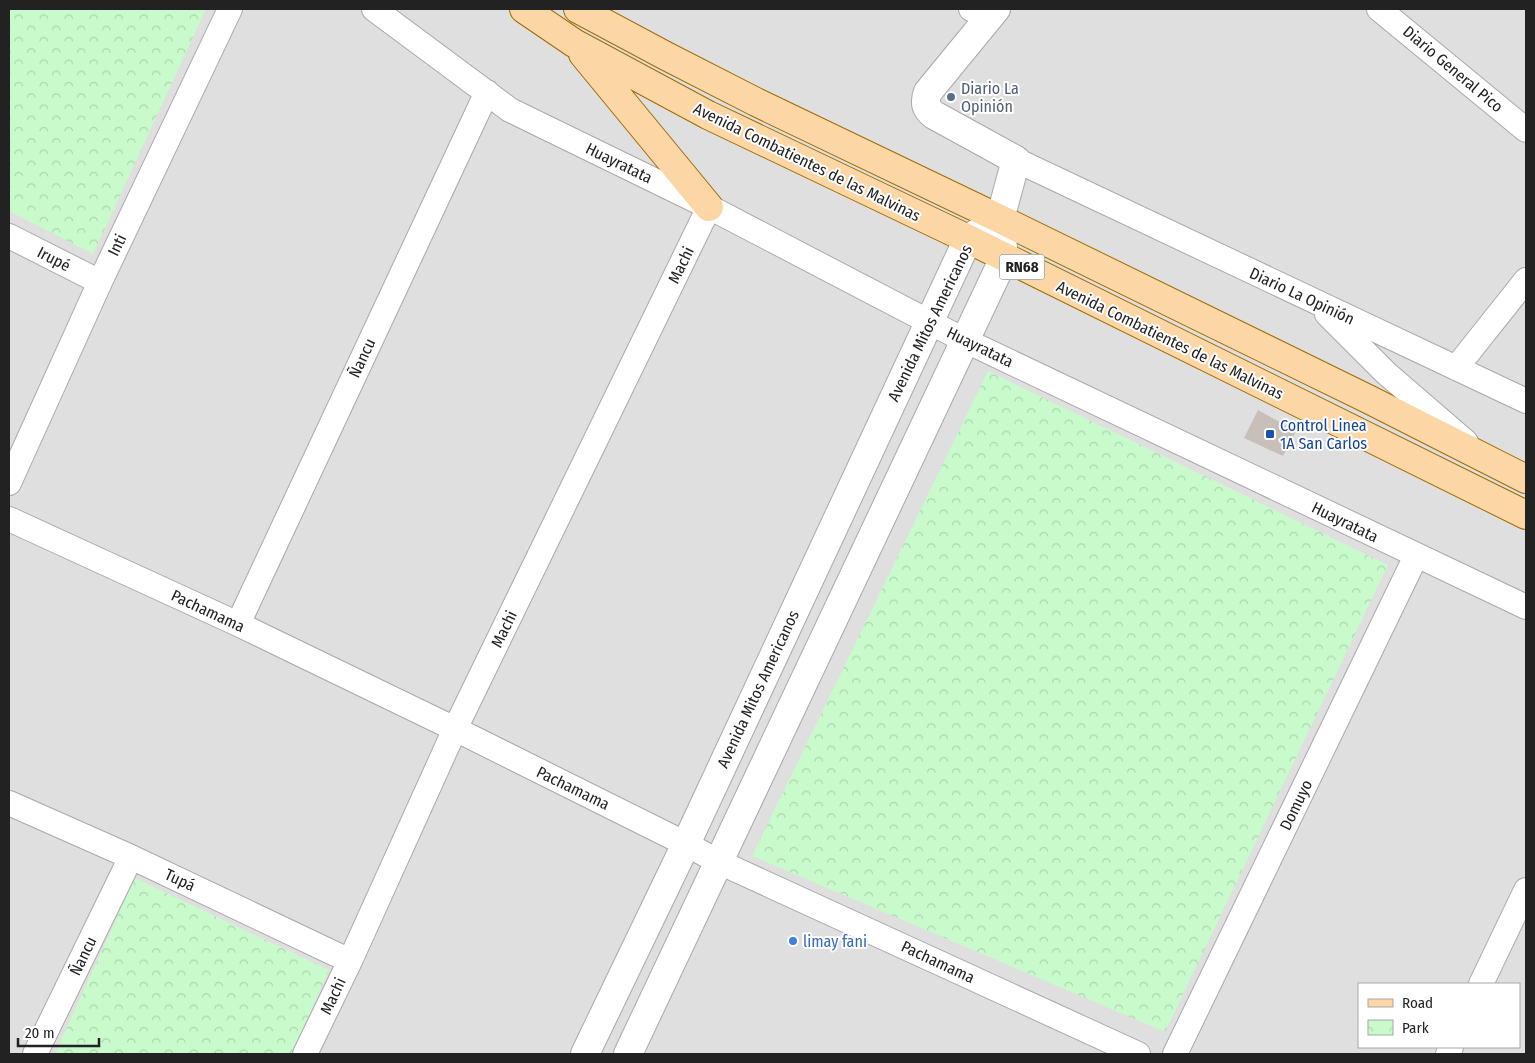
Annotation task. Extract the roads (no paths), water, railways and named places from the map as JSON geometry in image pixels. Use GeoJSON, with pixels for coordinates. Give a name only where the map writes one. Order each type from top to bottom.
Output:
{"type":"FeatureCollection","features":[{"type":"Feature","properties":{"kind":"main road","name":"Avenida Combatientes de las Malvinas"},"geometry":{"type":"LineString","coordinates":[[524,9],[574,43],[708,115],[968,240],[1526,515]]}},
{"type":"Feature","properties":{"kind":"main road","name":"Avenida Combatientes de las Malvinas"},"geometry":{"type":"LineString","coordinates":[[578,9],[756,102],[1368,399],[1526,479]]}},
{"type":"Feature","properties":{"kind":"main road"},"geometry":{"type":"LineString","coordinates":[[574,43],[709,207]]}},
{"type":"Feature","properties":{"kind":"street","name":"Inti"},"geometry":{"type":"LineString","coordinates":[[9,483],[100,282],[230,9]]}},
{"type":"Feature","properties":{"kind":"street","name":"Huayratata"},"geometry":{"type":"LineString","coordinates":[[374,9],[510,110],[709,207],[964,340],[1526,607]]}},
{"type":"Feature","properties":{"kind":"street","name":"Diario General Pico"},"geometry":{"type":"LineString","coordinates":[[1379,9],[1526,130]]}},
{"type":"Feature","properties":{"kind":"street","name":"Diario La Opinión"},"geometry":{"type":"LineString","coordinates":[[985,12],[928,92],[926,100],[930,112],[934,115],[1016,160],[1526,401]]}},
{"type":"Feature","properties":{"kind":"street","name":"Ñancu"},"geometry":{"type":"LineString","coordinates":[[238,624],[487,92]]}},
{"type":"Feature","properties":{"kind":"street"},"geometry":{"type":"LineString","coordinates":[[628,1054],[1004,258],[1000,219],[1016,160]]}},
{"type":"Feature","properties":{"kind":"street","name":"Machi"},"geometry":{"type":"LineString","coordinates":[[306,1054],[455,729],[709,207]]}},
{"type":"Feature","properties":{"kind":"street","name":"Avenida Mitos Americanos"},"geometry":{"type":"LineString","coordinates":[[584,1054],[686,844],[968,240],[1000,219]]}},
{"type":"Feature","properties":{"kind":"street","name":"Irupé"},"geometry":{"type":"LineString","coordinates":[[9,236],[100,282]]}},
{"type":"Feature","properties":{"kind":"street"},"geometry":{"type":"LineString","coordinates":[[1456,368],[1526,280]]}},
{"type":"Feature","properties":{"kind":"street"},"geometry":{"type":"LineString","coordinates":[[1315,302],[1386,372],[1488,461]]}},
{"type":"Feature","properties":{"kind":"street","name":"Pachamama"},"geometry":{"type":"LineString","coordinates":[[9,518],[238,624],[455,729],[719,862],[1138,1054]]}},
{"type":"Feature","properties":{"kind":"street","name":"Domuyo"},"geometry":{"type":"LineString","coordinates":[[1176,1054],[1416,556]]}},
{"type":"Feature","properties":{"kind":"street","name":"Tupá"},"geometry":{"type":"LineString","coordinates":[[9,803],[131,857],[350,961]]}},
{"type":"Feature","properties":{"kind":"street","name":"Ñancu"},"geometry":{"type":"LineString","coordinates":[[35,1054],[131,857]]}},
{"type":"Feature","properties":{"kind":"street"},"geometry":{"type":"LineString","coordinates":[[1481,983],[1526,890]]}},
{"type":"Feature","properties":{"kind":"place","name":"Diario La Opinión"},"geometry":{"type":"Point","coordinates":[951,97]}},
{"type":"Feature","properties":{"kind":"place","name":"Control Linea 1A San Carlos"},"geometry":{"type":"Point","coordinates":[1270,434]}},
{"type":"Feature","properties":{"kind":"place","name":"limay fani"},"geometry":{"type":"Point","coordinates":[793,941]}}]}
